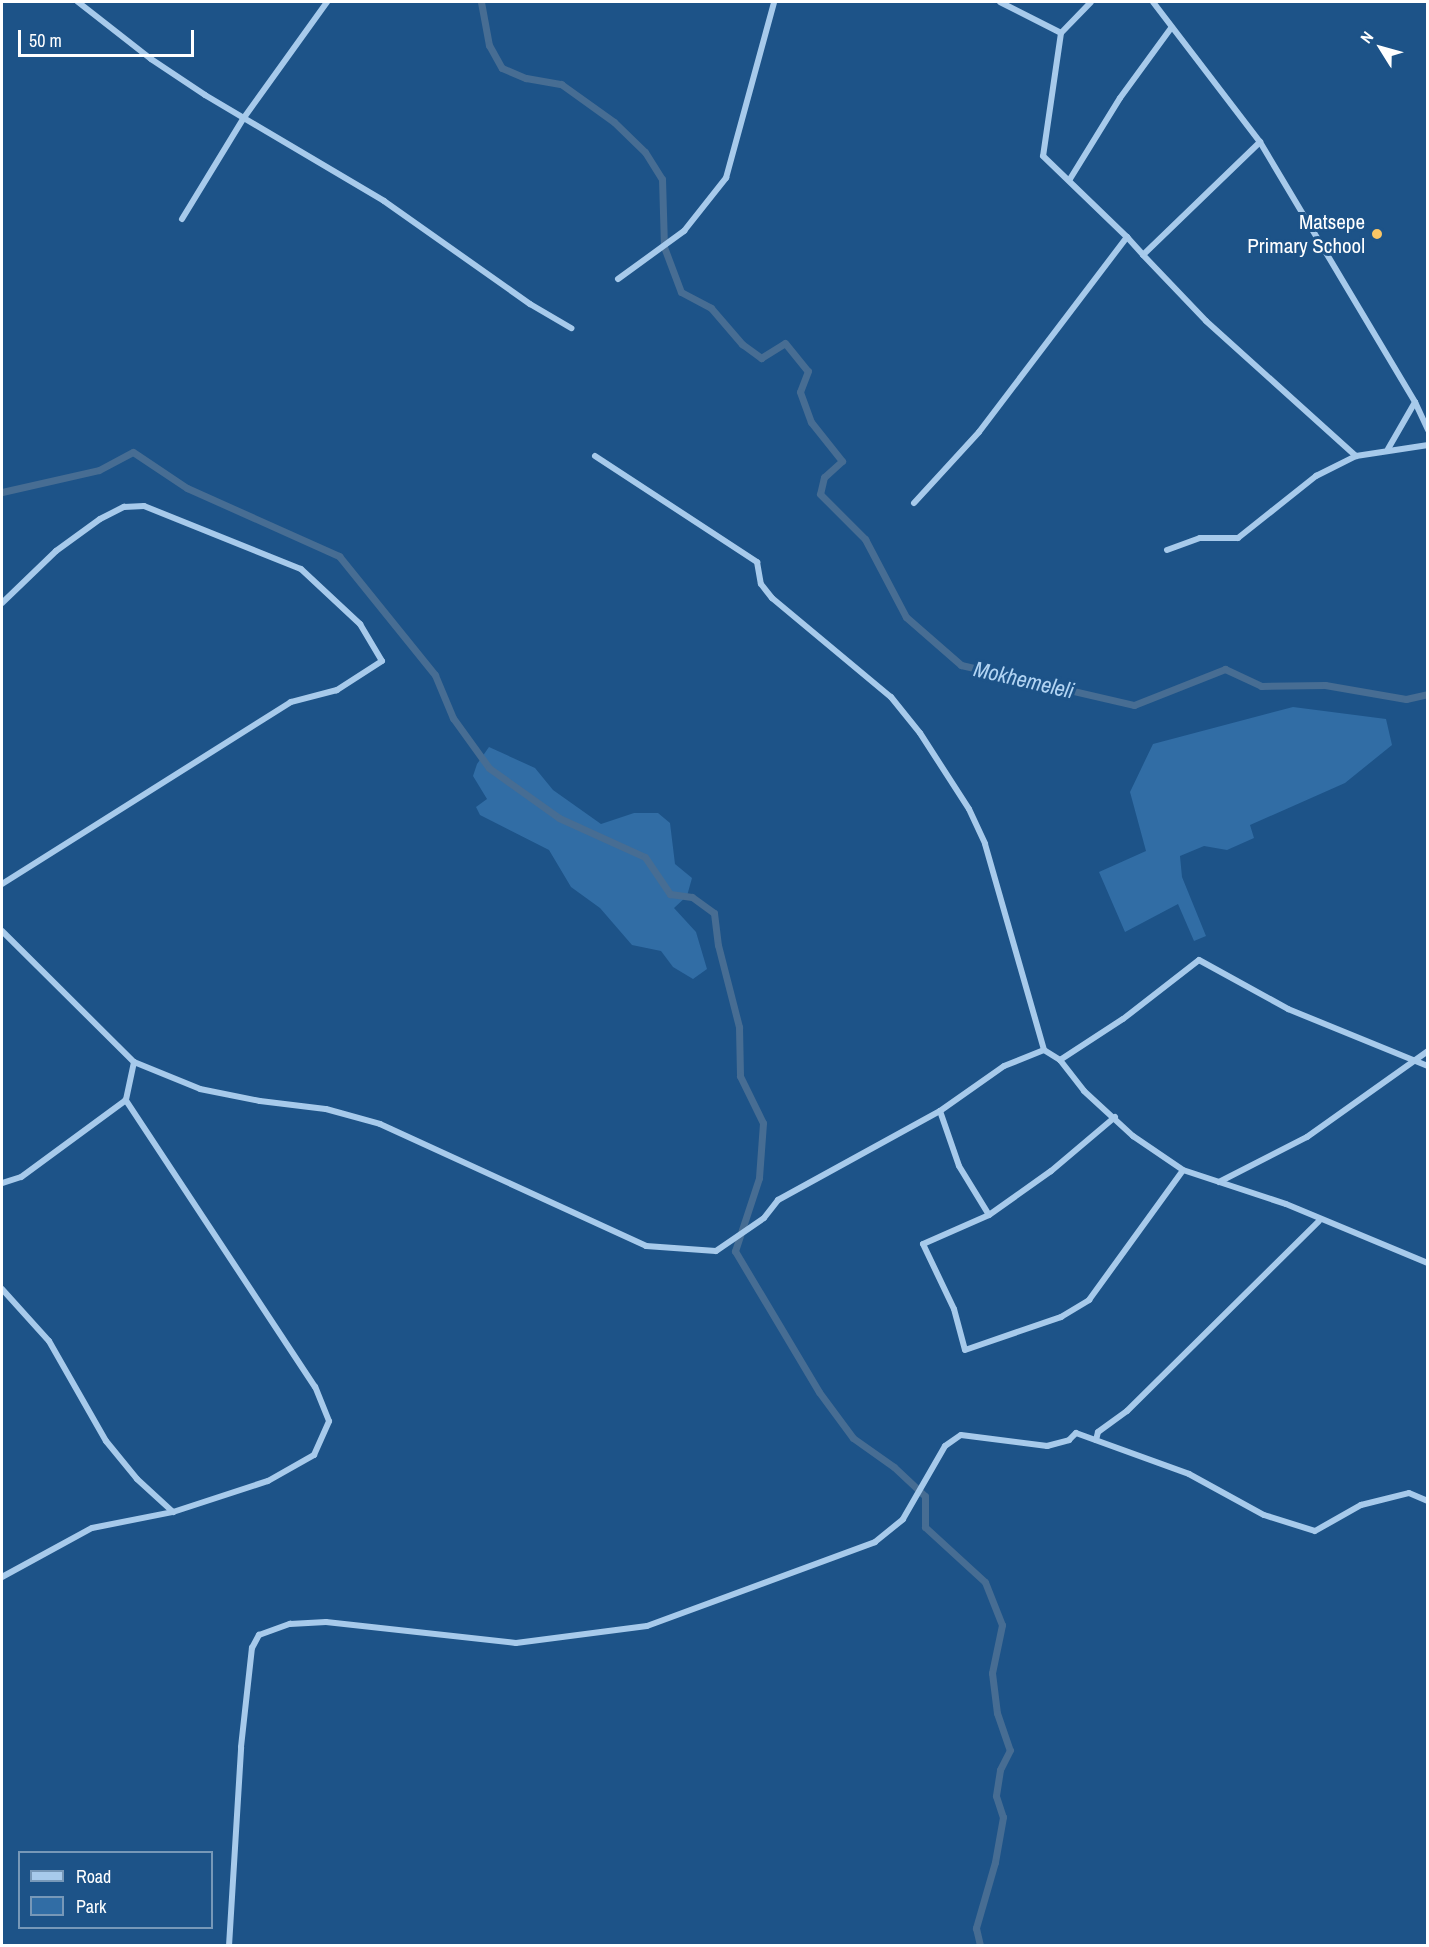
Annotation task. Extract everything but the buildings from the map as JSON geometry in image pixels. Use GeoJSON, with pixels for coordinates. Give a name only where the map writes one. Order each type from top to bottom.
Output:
{"type":"FeatureCollection","features":[{"type":"Feature","properties":{"kind":"street"},"geometry":{"type":"LineString","coordinates":[[78,2],[151,59],[243,119],[384,201],[530,304],[571,328]]}},
{"type":"Feature","properties":{"kind":"street"},"geometry":{"type":"LineString","coordinates":[[182,219],[243,119],[327,2]]}},
{"type":"Feature","properties":{"kind":"street"},"geometry":{"type":"LineString","coordinates":[[618,279],[684,231],[726,177],[774,2]]}},
{"type":"Feature","properties":{"kind":"street"},"geometry":{"type":"LineString","coordinates":[[1000,2],[1061,33]]}},
{"type":"Feature","properties":{"kind":"street"},"geometry":{"type":"LineString","coordinates":[[1091,2],[1061,33],[1043,156],[1049,166],[1070,179],[1206,321],[1356,456]]}},
{"type":"Feature","properties":{"kind":"street"},"geometry":{"type":"LineString","coordinates":[[1152,2],[1260,142],[1415,402],[1428,430]]}},
{"type":"Feature","properties":{"kind":"street"},"geometry":{"type":"LineString","coordinates":[[1070,179],[1120,98],[1171,28]]}},
{"type":"Feature","properties":{"kind":"street"},"geometry":{"type":"LineString","coordinates":[[1143,255],[1260,142]]}},
{"type":"Feature","properties":{"kind":"street"},"geometry":{"type":"LineString","coordinates":[[915,503],[979,432],[1127,237]]}},
{"type":"Feature","properties":{"kind":"street"},"geometry":{"type":"LineString","coordinates":[[1388,449],[1415,402]]}},
{"type":"Feature","properties":{"kind":"street"},"geometry":{"type":"LineString","coordinates":[[1167,550],[1200,538],[1238,538],[1316,476],[1356,456],[1388,449],[1428,445]]}},
{"type":"Feature","properties":{"kind":"street"},"geometry":{"type":"LineString","coordinates":[[595,456],[757,562],[760,584],[772,598],[891,697],[920,733],[969,809],[985,844],[1044,1050],[1060,1060],[1084,1091],[1160,1157],[1183,1170],[1286,1204],[1319,1221],[1428,1263]]}},
{"type":"Feature","properties":{"kind":"street"},"geometry":{"type":"LineString","coordinates":[[2,603],[56,551],[99,519],[124,507],[144,506],[301,569],[360,624],[382,661],[338,690],[291,702],[2,884]]}},
{"type":"Feature","properties":{"kind":"street"},"geometry":{"type":"LineString","coordinates":[[2,931],[134,1062],[200,1089],[260,1101],[326,1109],[380,1124],[646,1246],[686,1251],[716,1251],[764,1218],[778,1200],[940,1111],[1004,1066],[1044,1050]]}},
{"type":"Feature","properties":{"kind":"street"},"geometry":{"type":"LineString","coordinates":[[1060,1060],[1123,1019],[1199,960],[1288,1009],[1428,1066]]}},
{"type":"Feature","properties":{"kind":"street"},"geometry":{"type":"LineString","coordinates":[[1219,1182],[1307,1137],[1428,1051]]}},
{"type":"Feature","properties":{"kind":"street"},"geometry":{"type":"LineString","coordinates":[[2,1183],[21,1177],[126,1100],[134,1062]]}},
{"type":"Feature","properties":{"kind":"street"},"geometry":{"type":"LineString","coordinates":[[2,1577],[92,1528],[173,1512],[268,1481],[314,1455],[329,1421],[315,1387],[126,1100]]}},
{"type":"Feature","properties":{"kind":"street"},"geometry":{"type":"LineString","coordinates":[[940,1111],[959,1166],[989,1215]]}},
{"type":"Feature","properties":{"kind":"street"},"geometry":{"type":"LineString","coordinates":[[1115,1117],[1051,1171],[989,1215],[923,1244],[954,1309],[965,1350],[1060,1317],[1089,1300],[1183,1170]]}},
{"type":"Feature","properties":{"kind":"street"},"geometry":{"type":"LineString","coordinates":[[1096,1440],[1098,1432],[1127,1411],[1319,1221]]}},
{"type":"Feature","properties":{"kind":"street"},"geometry":{"type":"LineString","coordinates":[[2,1289],[49,1341],[106,1441],[137,1479],[173,1512]]}},
{"type":"Feature","properties":{"kind":"street"},"geometry":{"type":"LineString","coordinates":[[229,1946],[241,1747],[252,1648],[259,1635],[290,1624],[326,1623],[516,1643],[647,1626],[875,1542],[903,1519],[945,1446],[961,1435],[1047,1446],[1069,1440],[1076,1433],[1189,1474],[1264,1515],[1315,1531],[1362,1505],[1409,1493],[1428,1501]]}},
{"type":"Feature","properties":{"kind":"green space"},"geometry":{"type":"Polygon","coordinates":[[[1293,707],[1386,719],[1392,745],[1345,783],[1250,825],[1254,838],[1227,850],[1204,846],[1180,856],[1182,877],[1206,936],[1194,941],[1178,904],[1125,932],[1099,872],[1146,851],[1130,792],[1153,744],[1293,707]]]}},
{"type":"Feature","properties":{"kind":"green space"},"geometry":{"type":"Polygon","coordinates":[[[489,747],[535,768],[553,790],[601,824],[634,813],[658,813],[670,823],[675,864],[692,878],[687,896],[674,908],[696,932],[707,969],[693,979],[673,967],[661,951],[632,945],[600,908],[571,887],[549,850],[480,815],[476,807],[487,799],[473,776],[477,764],[489,747]]]}},
{"type":"Feature","properties":{"kind":"waterway","name":"Mokhemeleli"},"geometry":{"type":"LineString","coordinates":[[481,2],[489,45],[502,68],[526,78],[561,84],[614,122],[645,152],[662,179],[664,247],[681,292],[711,308],[742,344],[761,358],[785,343],[808,371],[800,392],[811,422],[842,461],[824,477],[820,494],[865,539],[906,617],[961,665],[1134,705],[1225,669],[1261,686],[1325,685],[1406,699],[1428,694]]}},
{"type":"Feature","properties":{"kind":"waterway"},"geometry":{"type":"LineString","coordinates":[[2,492],[99,470],[133,452],[187,488],[339,556],[435,675],[453,718],[489,768],[559,818],[645,857],[670,894],[692,897],[714,913],[718,945],[739,1027],[740,1076],[763,1123],[759,1178],[735,1251],[819,1392],[853,1438],[894,1467],[925,1496],[925,1527],[985,1582],[1002,1625],[992,1673],[997,1713],[1010,1750],[1000,1770],[996,1796],[1003,1817],[995,1862],[976,1928],[980,1946]]}},
{"type":"Feature","properties":{"kind":"place","name":"Matsepe Primary School"},"geometry":{"type":"Point","coordinates":[1377,234]}}]}
